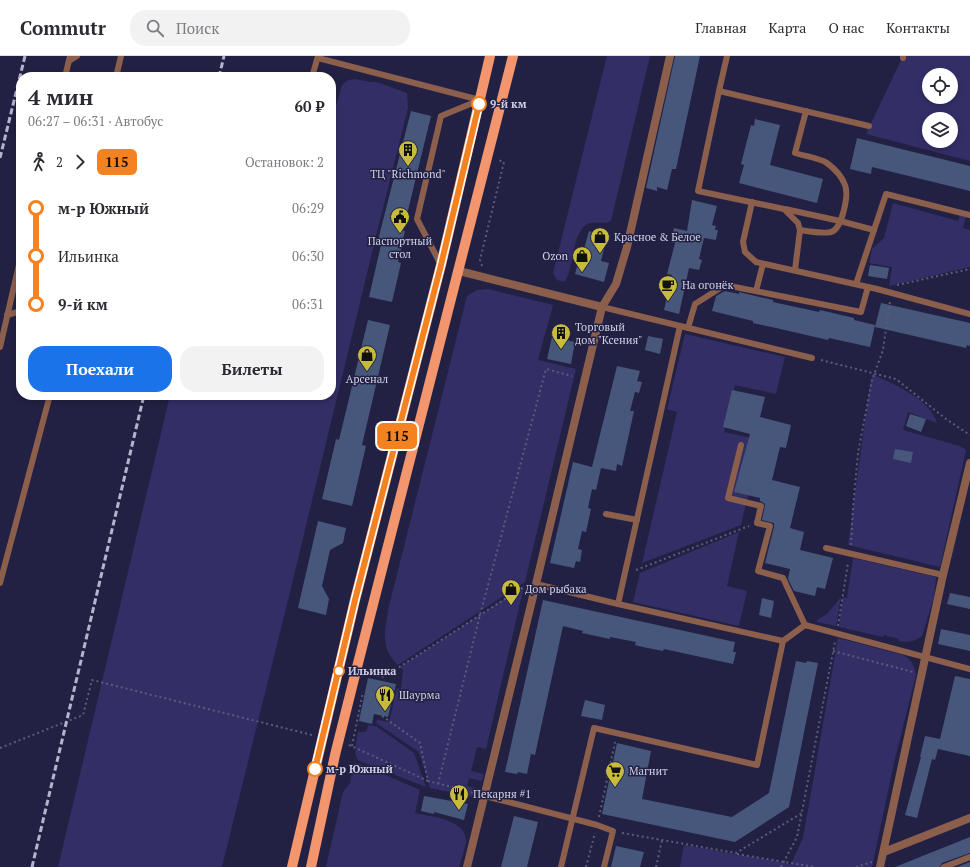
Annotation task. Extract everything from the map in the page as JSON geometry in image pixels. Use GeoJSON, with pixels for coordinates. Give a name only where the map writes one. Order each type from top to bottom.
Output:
{"type":"FeatureCollection","features":[{"type":"Feature","properties":{"kind":"main road"},"geometry":{"type":"LineString","coordinates":[[292,867],[355,600],[441,265],[490,56]]}},
{"type":"Feature","properties":{"kind":"main road"},"geometry":{"type":"LineString","coordinates":[[310,867],[353,683],[513,56]]}},
{"type":"Feature","properties":{"kind":"street"},"geometry":{"type":"LineString","coordinates":[[467,867],[602,307],[616,284],[627,247],[670,56]]}},
{"type":"Feature","properties":{"kind":"street"},"geometry":{"type":"LineString","coordinates":[[459,271],[602,307]]}},
{"type":"Feature","properties":{"kind":"street"},"geometry":{"type":"LineString","coordinates":[[880,867],[943,575],[970,464]]}},
{"type":"Feature","properties":{"kind":"street"},"geometry":{"type":"LineString","coordinates":[[884,852],[970,818]]}},
{"type":"Feature","properties":{"kind":"lane"},"geometry":{"type":"LineString","coordinates":[[66,72],[69,58],[77,56]]}},
{"type":"Feature","properties":{"kind":"lane"},"geometry":{"type":"LineString","coordinates":[[117,72],[121,56]]}},
{"type":"Feature","properties":{"kind":"lane"},"geometry":{"type":"LineString","coordinates":[[727,56],[698,191],[840,221],[874,230]]}},
{"type":"Feature","properties":{"kind":"lane"},"geometry":{"type":"LineString","coordinates":[[314,72],[318,57],[480,100]]}},
{"type":"Feature","properties":{"kind":"lane"},"geometry":{"type":"LineString","coordinates":[[719,91],[870,126]]}},
{"type":"Feature","properties":{"kind":"lane"},"geometry":{"type":"LineString","coordinates":[[441,265],[417,219],[441,116],[480,100]]}},
{"type":"Feature","properties":{"kind":"lane"},"geometry":{"type":"LineString","coordinates":[[800,230],[830,233],[836,230],[846,200],[846,186],[840,175],[826,163],[795,153],[806,111]]}},
{"type":"Feature","properties":{"kind":"lane"},"geometry":{"type":"LineString","coordinates":[[856,284],[886,194],[970,215]]}},
{"type":"Feature","properties":{"kind":"lane"},"geometry":{"type":"LineString","coordinates":[[752,202],[743,242],[745,252],[756,262],[877,289],[970,314]]}},
{"type":"Feature","properties":{"kind":"lane"},"geometry":{"type":"LineString","coordinates":[[784,209],[798,222],[800,230],[795,270]]}},
{"type":"Feature","properties":{"kind":"lane"},"geometry":{"type":"LineString","coordinates":[[756,291],[763,264]]}},
{"type":"Feature","properties":{"kind":"lane"},"geometry":{"type":"LineString","coordinates":[[0,347],[16,277]]}},
{"type":"Feature","properties":{"kind":"lane"},"geometry":{"type":"LineString","coordinates":[[688,328],[695,304],[725,285],[861,312],[868,287]]}},
{"type":"Feature","properties":{"kind":"lane"},"geometry":{"type":"LineString","coordinates":[[602,307],[812,358]]}},
{"type":"Feature","properties":{"kind":"lane"},"geometry":{"type":"LineString","coordinates":[[7,315],[16,312]]}},
{"type":"Feature","properties":{"kind":"lane"},"geometry":{"type":"LineString","coordinates":[[618,604],[680,326]]}},
{"type":"Feature","properties":{"kind":"lane"},"geometry":{"type":"LineString","coordinates":[[0,583],[49,400]]}},
{"type":"Feature","properties":{"kind":"lane"},"geometry":{"type":"LineString","coordinates":[[741,445],[728,498],[761,506],[757,523],[770,526],[758,571],[783,578],[805,625]]}},
{"type":"Feature","properties":{"kind":"lane"},"geometry":{"type":"LineString","coordinates":[[606,514],[637,520]]}},
{"type":"Feature","properties":{"kind":"lane"},"geometry":{"type":"LineString","coordinates":[[826,548],[943,575]]}},
{"type":"Feature","properties":{"kind":"lane"},"geometry":{"type":"LineString","coordinates":[[536,584],[783,641]]}},
{"type":"Feature","properties":{"kind":"lane"},"geometry":{"type":"LineString","coordinates":[[805,625],[926,656],[970,669]]}},
{"type":"Feature","properties":{"kind":"lane"},"geometry":{"type":"LineString","coordinates":[[561,867],[594,728],[757,766],[783,641],[805,625]]}},
{"type":"Feature","properties":{"kind":"lane"},"geometry":{"type":"LineString","coordinates":[[485,796],[597,824],[613,831],[604,867]]}},
{"type":"Feature","properties":{"kind":"lane"},"geometry":{"type":"LineString","coordinates":[[944,867],[970,857]]}},
{"type":"Feature","properties":{"kind":"path"},"geometry":{"type":"LineString","coordinates":[[483,268],[480,260],[504,162],[487,158]]}},
{"type":"Feature","properties":{"kind":"path"},"geometry":{"type":"LineString","coordinates":[[877,289],[970,269]]}},
{"type":"Feature","properties":{"kind":"path"},"geometry":{"type":"LineString","coordinates":[[781,867],[797,837],[837,633],[850,553],[858,454],[872,380],[883,350],[891,293]]}},
{"type":"Feature","properties":{"kind":"path"},"geometry":{"type":"LineString","coordinates":[[812,358],[896,379],[946,419],[970,435]]}},
{"type":"Feature","properties":{"kind":"path"},"geometry":{"type":"LineString","coordinates":[[438,784],[480,615],[546,369],[572,376]]}},
{"type":"Feature","properties":{"kind":"path"},"geometry":{"type":"LineString","coordinates":[[625,574],[757,523]]}},
{"type":"Feature","properties":{"kind":"path"},"geometry":{"type":"LineString","coordinates":[[366,680],[367,674],[384,677],[527,585],[536,584]]}},
{"type":"Feature","properties":{"kind":"path"},"geometry":{"type":"LineString","coordinates":[[833,651],[922,674]]}},
{"type":"Feature","properties":{"kind":"path"},"geometry":{"type":"LineString","coordinates":[[0,748],[83,715],[92,680],[309,734]]}},
{"type":"Feature","properties":{"kind":"path"},"geometry":{"type":"LineString","coordinates":[[364,687],[352,746],[428,781],[485,796]]}},
{"type":"Feature","properties":{"kind":"path"},"geometry":{"type":"LineString","coordinates":[[378,713],[420,743],[428,781]]}},
{"type":"Feature","properties":{"kind":"path"},"geometry":{"type":"LineString","coordinates":[[586,867],[617,733]]}},
{"type":"Feature","properties":{"kind":"path"},"geometry":{"type":"LineString","coordinates":[[736,854],[802,813]]}},
{"type":"Feature","properties":{"kind":"path"},"geometry":{"type":"LineString","coordinates":[[613,831],[815,867]]}},
{"type":"Feature","properties":{"kind":"path"},"geometry":{"type":"LineString","coordinates":[[656,867],[662,840]]}},
{"type":"Feature","properties":{"kind":"shaded area"},"geometry":{"type":"Polygon","coordinates":[[[607,56],[650,56],[611,221],[605,223],[590,223],[579,233],[570,268],[564,282],[557,280],[553,273],[607,56]]]}},
{"type":"Feature","properties":{"kind":"shaded area"},"geometry":{"type":"Polygon","coordinates":[[[903,56],[970,56],[970,161],[866,134],[903,56]]]}},
{"type":"Feature","properties":{"kind":"shaded area"},"geometry":{"type":"Polygon","coordinates":[[[355,79],[377,82],[407,93],[408,108],[222,867],[58,867],[169,400],[336,400],[336,106],[342,85],[348,80],[355,79]]]}},
{"type":"Feature","properties":{"kind":"shaded area"},"geometry":{"type":"Polygon","coordinates":[[[893,203],[958,221],[960,214],[966,216],[963,228],[970,230],[970,267],[889,286],[892,267],[869,263],[872,249],[884,238],[893,203]]]}},
{"type":"Feature","properties":{"kind":"shaded area"},"geometry":{"type":"Polygon","coordinates":[[[488,289],[553,305],[538,360],[576,369],[525,582],[398,665],[392,659],[386,646],[385,633],[388,610],[467,296],[477,290],[488,289]]]}},
{"type":"Feature","properties":{"kind":"shaded area"},"geometry":{"type":"Polygon","coordinates":[[[685,334],[785,357],[776,394],[735,385],[724,432],[761,440],[741,525],[642,563],[677,412],[667,409],[685,334]]]}},
{"type":"Feature","properties":{"kind":"shaded area"},"geometry":{"type":"Polygon","coordinates":[[[873,375],[910,393],[927,407],[937,423],[908,412],[903,430],[960,446],[966,450],[940,567],[848,545],[870,385],[873,375]]]}},
{"type":"Feature","properties":{"kind":"shaded area"},"geometry":{"type":"Polygon","coordinates":[[[739,532],[727,586],[747,591],[739,626],[633,602],[640,573],[739,532]]]}},
{"type":"Feature","properties":{"kind":"shaded area"},"geometry":{"type":"Polygon","coordinates":[[[853,558],[936,577],[934,597],[922,636],[914,641],[902,642],[898,641],[899,639],[884,635],[883,637],[839,627],[843,597],[847,598],[853,558]]]}},
{"type":"Feature","properties":{"kind":"shaded area"},"geometry":{"type":"Polygon","coordinates":[[[524,586],[486,749],[477,747],[471,771],[484,774],[482,781],[469,778],[467,786],[481,789],[480,794],[475,797],[430,788],[419,752],[376,723],[377,720],[389,722],[397,688],[401,689],[403,670],[400,667],[524,586]]]}},
{"type":"Feature","properties":{"kind":"shaded area"},"geometry":{"type":"Polygon","coordinates":[[[841,597],[836,626],[817,622],[817,620],[827,614],[841,597]]]}},
{"type":"Feature","properties":{"kind":"shaded area"},"geometry":{"type":"Polygon","coordinates":[[[838,638],[903,655],[912,663],[916,675],[894,763],[872,867],[680,867],[684,845],[791,864],[803,838],[838,638]]]}},
{"type":"Feature","properties":{"kind":"shaded area"},"geometry":{"type":"Polygon","coordinates":[[[368,725],[376,726],[414,753],[426,787],[359,761],[355,751],[358,732],[364,732],[367,730],[368,725]]]}},
{"type":"Feature","properties":{"kind":"shaded area"},"geometry":{"type":"Polygon","coordinates":[[[355,763],[420,790],[415,813],[447,820],[461,828],[465,834],[466,842],[459,867],[326,867],[343,792],[350,783],[353,764],[355,763]]]}},
{"type":"Feature","properties":{"kind":"building"},"geometry":{"type":"Polygon","coordinates":[[[675,56],[700,56],[676,169],[672,169],[667,190],[657,187],[657,191],[646,188],[675,56]]]}},
{"type":"Feature","properties":{"kind":"building"},"geometry":{"type":"Polygon","coordinates":[[[411,111],[431,116],[403,231],[405,231],[398,262],[401,263],[392,302],[369,297],[381,245],[377,244],[411,111]]]}},
{"type":"Feature","properties":{"kind":"building"},"geometry":{"type":"Polygon","coordinates":[[[755,119],[780,125],[770,165],[823,179],[817,203],[739,183],[744,165],[741,164],[751,125],[754,126],[755,119]]]}},
{"type":"Feature","properties":{"kind":"building"},"geometry":{"type":"Polygon","coordinates":[[[857,138],[970,166],[970,191],[872,167],[871,174],[850,169],[857,138]]]}},
{"type":"Feature","properties":{"kind":"building"},"geometry":{"type":"Polygon","coordinates":[[[692,200],[717,206],[712,225],[716,226],[715,230],[718,230],[716,240],[704,238],[699,259],[702,260],[699,270],[689,268],[679,314],[664,310],[672,275],[667,274],[675,243],[671,242],[674,228],[687,231],[692,200]]]}},
{"type":"Feature","properties":{"kind":"building"},"geometry":{"type":"Polygon","coordinates":[[[589,231],[601,235],[597,247],[604,249],[601,261],[609,263],[604,282],[575,274],[589,231]]]}},
{"type":"Feature","properties":{"kind":"building"},"geometry":{"type":"Polygon","coordinates":[[[870,265],[889,268],[887,279],[868,276],[870,265]]]}},
{"type":"Feature","properties":{"kind":"building"},"geometry":{"type":"Polygon","coordinates":[[[725,291],[739,294],[739,292],[773,300],[773,302],[819,312],[820,310],[854,318],[854,320],[875,325],[870,347],[829,338],[828,340],[753,323],[753,321],[712,311],[716,296],[725,291]]]}},
{"type":"Feature","properties":{"kind":"building"},"geometry":{"type":"Polygon","coordinates":[[[881,303],[970,323],[970,346],[967,345],[966,348],[875,327],[881,303]]]}},
{"type":"Feature","properties":{"kind":"building"},"geometry":{"type":"Polygon","coordinates":[[[368,320],[390,325],[362,445],[366,446],[352,506],[322,499],[336,439],[339,440],[368,320]]]}},
{"type":"Feature","properties":{"kind":"building"},"geometry":{"type":"Polygon","coordinates":[[[648,336],[663,339],[660,354],[645,350],[648,336]]]}},
{"type":"Feature","properties":{"kind":"building","name":"Торговый дом \"Ксения\""},"geometry":{"type":"Polygon","coordinates":[[[552,337],[575,342],[571,364],[547,359],[552,337]]]}},
{"type":"Feature","properties":{"kind":"building"},"geometry":{"type":"Polygon","coordinates":[[[617,366],[640,371],[637,381],[642,382],[639,393],[635,392],[630,411],[634,411],[622,466],[617,464],[616,471],[601,468],[596,490],[592,489],[588,508],[591,509],[586,532],[582,531],[578,549],[582,550],[580,562],[576,561],[574,568],[550,563],[573,462],[592,467],[617,366]]]}},
{"type":"Feature","properties":{"kind":"building"},"geometry":{"type":"Polygon","coordinates":[[[732,390],[765,397],[760,417],[791,425],[786,448],[780,447],[772,480],[800,487],[790,528],[804,532],[800,550],[833,558],[825,589],[817,587],[815,596],[794,591],[788,579],[790,569],[765,563],[774,523],[762,520],[765,505],[760,501],[760,498],[734,492],[750,434],[723,427],[732,390]]]}},
{"type":"Feature","properties":{"kind":"building"},"geometry":{"type":"Polygon","coordinates":[[[910,414],[926,419],[921,432],[906,426],[910,414]]]}},
{"type":"Feature","properties":{"kind":"building"},"geometry":{"type":"Polygon","coordinates":[[[895,449],[913,452],[911,463],[893,459],[895,449]]]}},
{"type":"Feature","properties":{"kind":"building"},"geometry":{"type":"Polygon","coordinates":[[[318,521],[346,528],[343,543],[330,550],[322,586],[329,599],[326,615],[298,608],[318,521]]]}},
{"type":"Feature","properties":{"kind":"building"},"geometry":{"type":"Polygon","coordinates":[[[950,593],[970,597],[970,609],[947,604],[950,593]]]}},
{"type":"Feature","properties":{"kind":"building"},"geometry":{"type":"Polygon","coordinates":[[[762,598],[774,601],[771,618],[759,615],[762,598]]]}},
{"type":"Feature","properties":{"kind":"building"},"geometry":{"type":"Polygon","coordinates":[[[543,600],[735,642],[733,652],[736,652],[733,664],[664,649],[663,651],[643,647],[635,645],[636,642],[610,637],[610,639],[582,633],[583,631],[563,626],[535,755],[531,754],[527,774],[505,772],[543,600]]]}},
{"type":"Feature","properties":{"kind":"building"},"geometry":{"type":"Polygon","coordinates":[[[941,629],[970,635],[970,651],[938,644],[941,629]]]}},
{"type":"Feature","properties":{"kind":"building"},"geometry":{"type":"Polygon","coordinates":[[[796,661],[818,663],[789,807],[735,842],[602,814],[617,743],[651,751],[642,799],[732,817],[769,793],[796,661]]]}},
{"type":"Feature","properties":{"kind":"building"},"geometry":{"type":"Polygon","coordinates":[[[955,676],[970,679],[970,756],[938,749],[935,760],[932,759],[917,818],[905,815],[921,757],[925,736],[940,739],[955,676]]]}},
{"type":"Feature","properties":{"kind":"building"},"geometry":{"type":"Polygon","coordinates":[[[368,678],[396,684],[388,717],[374,714],[372,724],[359,721],[368,678]]]}},
{"type":"Feature","properties":{"kind":"building"},"geometry":{"type":"Polygon","coordinates":[[[585,700],[605,705],[602,720],[581,716],[585,700]]]}},
{"type":"Feature","properties":{"kind":"building"},"geometry":{"type":"Polygon","coordinates":[[[424,796],[468,804],[464,820],[434,812],[434,814],[421,811],[424,796]]]}},
{"type":"Feature","properties":{"kind":"building"},"geometry":{"type":"Polygon","coordinates":[[[514,816],[538,822],[527,867],[501,867],[514,816]]]}},
{"type":"Feature","properties":{"kind":"building"},"geometry":{"type":"Polygon","coordinates":[[[970,837],[970,853],[942,863],[940,867],[895,867],[970,837]]]}},
{"type":"Feature","properties":{"kind":"building"},"geometry":{"type":"Polygon","coordinates":[[[616,846],[644,852],[640,867],[611,867],[616,846]]]}},
{"type":"Feature","properties":{"kind":"building"},"geometry":{"type":"Polygon","coordinates":[[[970,862],[970,867],[957,867],[970,862]]]}},
{"type":"Feature","properties":{"kind":"railway"},"geometry":{"type":"LineString","coordinates":[[21,72],[25,56]]}},
{"type":"Feature","properties":{"kind":"railway"},"geometry":{"type":"LineString","coordinates":[[220,72],[224,56]]}},
{"type":"Feature","properties":{"kind":"railway"},"geometry":{"type":"LineString","coordinates":[[0,158],[16,93]]}},
{"type":"Feature","properties":{"kind":"railway"},"geometry":{"type":"LineString","coordinates":[[32,867],[143,400]]}},
{"type":"Feature","properties":{"kind":"bus line","name":"115"},"geometry":{"type":"LineString","coordinates":[[315,769],[355,600],[441,265],[479,104]]}},
{"type":"Feature","properties":{"kind":"place","name":"9-й км"},"geometry":{"type":"Point","coordinates":[479,104]}},
{"type":"Feature","properties":{"kind":"place","name":"ТЦ \"Richmond\""},"geometry":{"type":"Point","coordinates":[408,167]}},
{"type":"Feature","properties":{"kind":"place","name":"Паспортный стол"},"geometry":{"type":"Point","coordinates":[400,234]}},
{"type":"Feature","properties":{"kind":"place","name":"Красное & Белое"},"geometry":{"type":"Point","coordinates":[600,254]}},
{"type":"Feature","properties":{"kind":"place","name":"Ozon"},"geometry":{"type":"Point","coordinates":[582,273]}},
{"type":"Feature","properties":{"kind":"place","name":"На огонёк"},"geometry":{"type":"Point","coordinates":[668,302]}},
{"type":"Feature","properties":{"kind":"place","name":"Торговый дом \"Ксения\""},"geometry":{"type":"Point","coordinates":[561,350]}},
{"type":"Feature","properties":{"kind":"place","name":"Арсенал"},"geometry":{"type":"Point","coordinates":[367,372]}},
{"type":"Feature","properties":{"kind":"place","name":"Дом рыбака"},"geometry":{"type":"Point","coordinates":[511,606]}},
{"type":"Feature","properties":{"kind":"place","name":"Ильинка"},"geometry":{"type":"Point","coordinates":[339,671]}},
{"type":"Feature","properties":{"kind":"place","name":"Шаурма"},"geometry":{"type":"Point","coordinates":[385,712]}},
{"type":"Feature","properties":{"kind":"place","name":"м-р Южный"},"geometry":{"type":"Point","coordinates":[315,769]}},
{"type":"Feature","properties":{"kind":"place","name":"Магнит"},"geometry":{"type":"Point","coordinates":[615,788]}},
{"type":"Feature","properties":{"kind":"place","name":"Пекарня #1"},"geometry":{"type":"Point","coordinates":[459,811]}}]}
